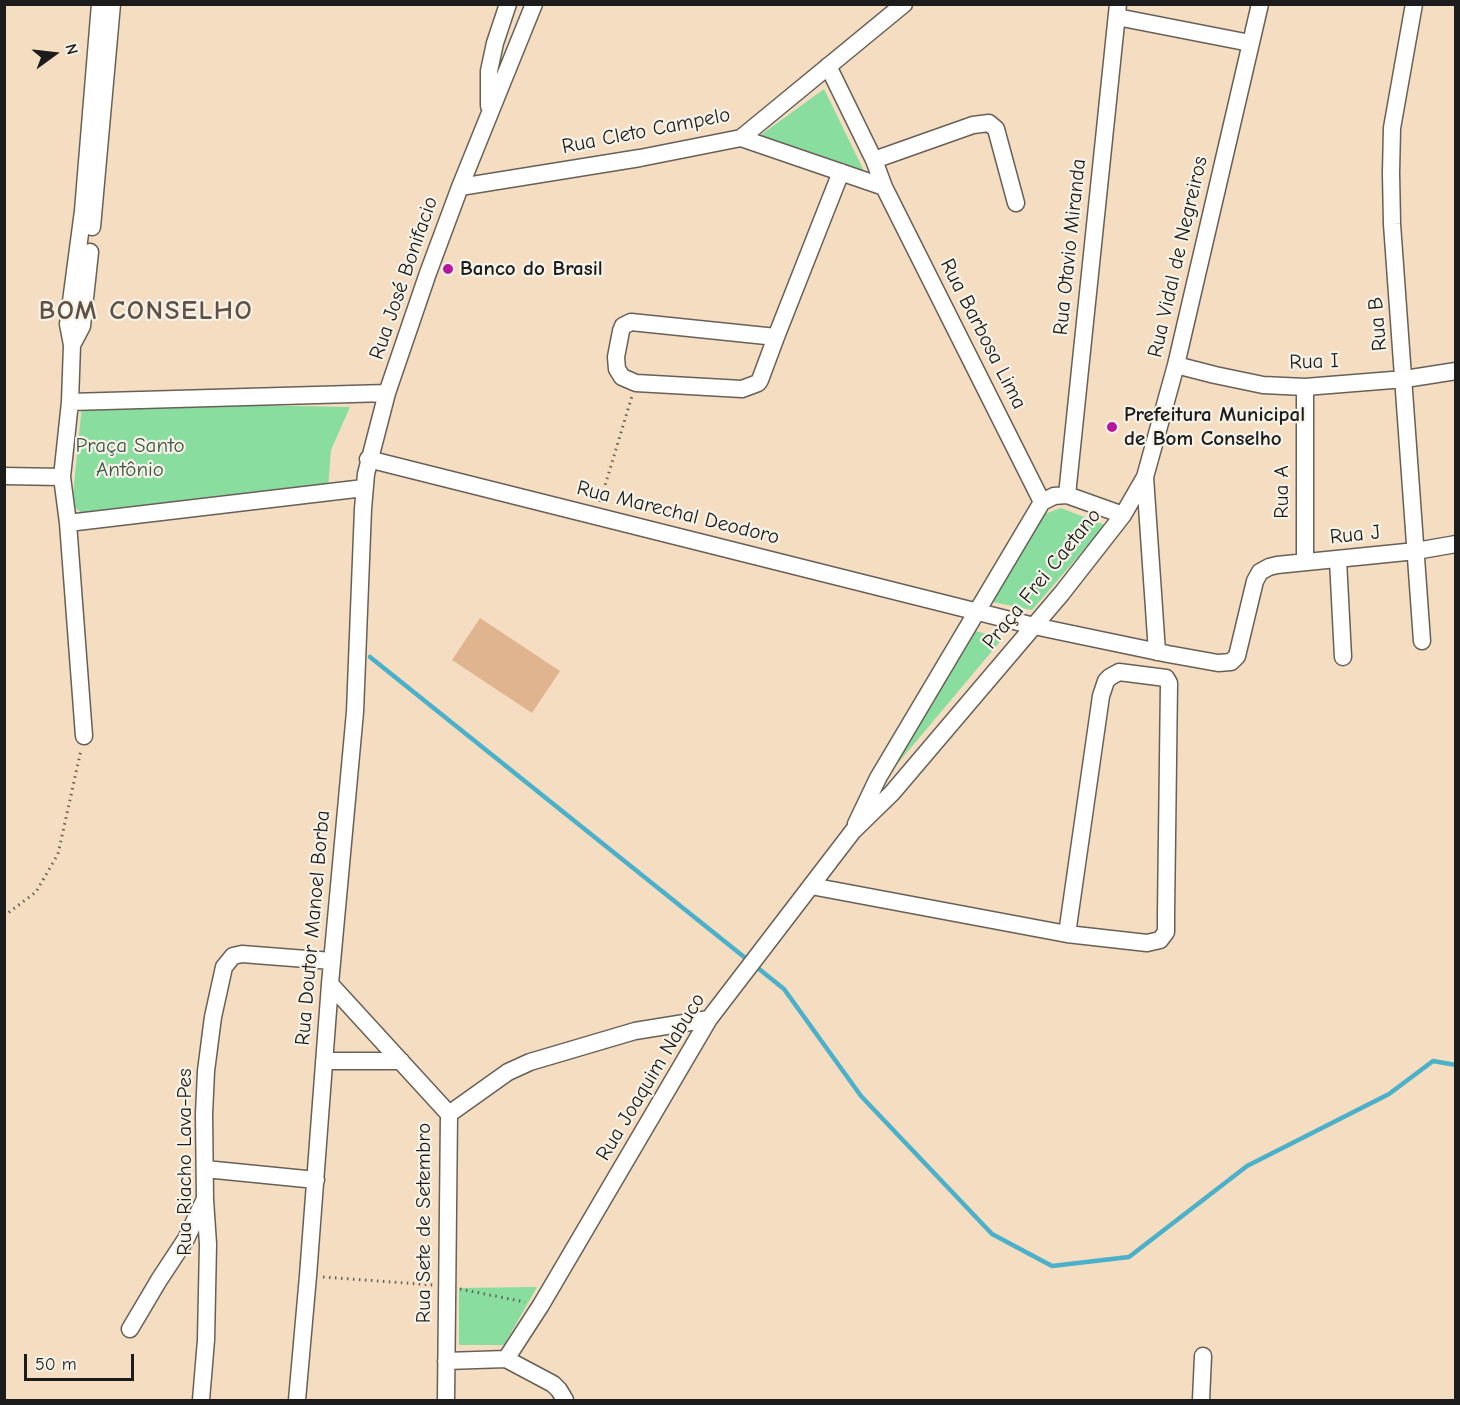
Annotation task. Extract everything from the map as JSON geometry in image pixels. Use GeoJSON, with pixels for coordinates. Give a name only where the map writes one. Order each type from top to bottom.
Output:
{"type":"FeatureCollection","features":[{"type":"Feature","properties":{"kind":"street"},"geometry":{"type":"LineString","coordinates":[[84,736],[68,523],[62,477],[70,402],[72,345],[68,324],[82,211],[100,4]]}},
{"type":"Feature","properties":{"kind":"street"},"geometry":{"type":"LineString","coordinates":[[72,345],[82,326],[99,167],[112,4]]}},
{"type":"Feature","properties":{"kind":"street","name":"Rua José Bonifacio"},"geometry":{"type":"LineString","coordinates":[[489,115],[489,71],[495,43],[508,4]]}},
{"type":"Feature","properties":{"kind":"street","name":"Rua José Bonifacio"},"geometry":{"type":"LineString","coordinates":[[368,459],[387,393],[460,187],[534,4]]}},
{"type":"Feature","properties":{"kind":"street","name":"Rua Cleto Campelo"},"geometry":{"type":"LineString","coordinates":[[460,187],[640,158],[741,138],[904,4]]}},
{"type":"Feature","properties":{"kind":"street","name":"Rua Vidal de Negreiros"},"geometry":{"type":"LineString","coordinates":[[1123,515],[1145,477],[1176,365],[1260,4]]}},
{"type":"Feature","properties":{"kind":"street","name":"Rua B"},"geometry":{"type":"LineString","coordinates":[[1414,4],[1392,128],[1391,174],[1392,224],[1405,378],[1422,641]]}},
{"type":"Feature","properties":{"kind":"street"},"geometry":{"type":"LineString","coordinates":[[1117,11],[1250,43]]}},
{"type":"Feature","properties":{"kind":"street","name":"Rua Otavio Miranda"},"geometry":{"type":"LineString","coordinates":[[1067,495],[1117,11]]}},
{"type":"Feature","properties":{"kind":"street","name":"Rua Barbosa Lima"},"geometry":{"type":"LineString","coordinates":[[828,66],[874,160],[884,187],[1042,502]]}},
{"type":"Feature","properties":{"kind":"street"},"geometry":{"type":"LineString","coordinates":[[874,160],[973,125],[989,123],[996,129],[1016,202]]}},
{"type":"Feature","properties":{"kind":"street"},"geometry":{"type":"LineString","coordinates":[[741,138],[884,187]]}},
{"type":"Feature","properties":{"kind":"street"},"geometry":{"type":"LineString","coordinates":[[776,338],[635,322],[626,323],[621,331],[616,357],[617,369],[621,377],[636,383],[748,388],[760,380],[841,172]]}},
{"type":"Feature","properties":{"kind":"street","name":"Rua I"},"geometry":{"type":"LineString","coordinates":[[1176,365],[1263,385],[1305,387],[1405,378],[1455,370]]}},
{"type":"Feature","properties":{"kind":"street","name":"Rua A"},"geometry":{"type":"LineString","coordinates":[[1305,387],[1305,562]]}},
{"type":"Feature","properties":{"kind":"street"},"geometry":{"type":"LineString","coordinates":[[70,402],[387,393]]}},
{"type":"Feature","properties":{"kind":"street","name":"Rua Marechal Deodoro"},"geometry":{"type":"LineString","coordinates":[[368,459],[1034,626],[1218,663],[1234,660],[1239,649],[1255,581],[1260,572]]}},
{"type":"Feature","properties":{"kind":"street","name":"Rua Doutor Manoel Borba"},"geometry":{"type":"LineString","coordinates":[[297,1401],[330,984],[355,712],[364,488],[368,459]]}},
{"type":"Feature","properties":{"kind":"street"},"geometry":{"type":"LineString","coordinates":[[4,476],[62,477]]}},
{"type":"Feature","properties":{"kind":"street"},"geometry":{"type":"LineString","coordinates":[[1145,477],[1163,653],[1162,677]]}},
{"type":"Feature","properties":{"kind":"street"},"geometry":{"type":"LineString","coordinates":[[68,523],[364,488]]}},
{"type":"Feature","properties":{"kind":"street","name":"Praça Frei Caetano"},"geometry":{"type":"LineString","coordinates":[[1067,495],[1123,515],[1034,626],[892,793],[853,831],[878,778],[1042,502],[1054,496],[1067,495]]}},
{"type":"Feature","properties":{"kind":"street","name":"Rua J"},"geometry":{"type":"LineString","coordinates":[[1260,572],[1277,565],[1416,551],[1455,544]]}},
{"type":"Feature","properties":{"kind":"street"},"geometry":{"type":"LineString","coordinates":[[1338,560],[1343,657]]}},
{"type":"Feature","properties":{"kind":"street"},"geometry":{"type":"LineString","coordinates":[[811,886],[1067,934],[1147,943],[1153,943],[1164,937],[1169,683],[1162,677],[1119,672],[1110,676],[1103,688],[1067,934]]}},
{"type":"Feature","properties":{"kind":"street","name":"Rua Joaquim Nabuco"},"geometry":{"type":"LineString","coordinates":[[506,1359],[541,1305],[714,1012],[853,831]]}},
{"type":"Feature","properties":{"kind":"street","name":"Rua Riacho Lava-Pes"},"geometry":{"type":"LineString","coordinates":[[201,1401],[206,1340],[208,1244],[205,1200],[206,1071],[213,1017],[224,967],[233,956],[242,954],[332,961]]}},
{"type":"Feature","properties":{"kind":"street","name":"Rua Sete de Setembro"},"geometry":{"type":"LineString","coordinates":[[330,984],[449,1114],[446,1401]]}},
{"type":"Feature","properties":{"kind":"street"},"geometry":{"type":"LineString","coordinates":[[449,1114],[508,1072],[530,1062],[635,1031],[714,1012]]}},
{"type":"Feature","properties":{"kind":"street"},"geometry":{"type":"LineString","coordinates":[[324,1061],[401,1061]]}},
{"type":"Feature","properties":{"kind":"street"},"geometry":{"type":"LineString","coordinates":[[205,1169],[316,1179]]}},
{"type":"Feature","properties":{"kind":"street"},"geometry":{"type":"LineString","coordinates":[[130,1329],[186,1239],[205,1200]]}},
{"type":"Feature","properties":{"kind":"street"},"geometry":{"type":"LineString","coordinates":[[1201,1401],[1203,1356]]}},
{"type":"Feature","properties":{"kind":"street"},"geometry":{"type":"LineString","coordinates":[[446,1361],[506,1359],[552,1384],[559,1390],[565,1401]]}},
{"type":"Feature","properties":{"kind":"path"},"geometry":{"type":"LineString","coordinates":[[595,516],[636,383]]}},
{"type":"Feature","properties":{"kind":"path"},"geometry":{"type":"LineString","coordinates":[[4,916],[36,892],[57,854],[84,736]]}},
{"type":"Feature","properties":{"kind":"path"},"geometry":{"type":"LineString","coordinates":[[308,1276],[446,1286],[541,1305]]}},
{"type":"Feature","properties":{"kind":"green space"},"geometry":{"type":"Polygon","coordinates":[[[824,89],[865,173],[758,137],[824,89]]]}},
{"type":"Feature","properties":{"kind":"green space","name":"Praça Santo Antônio"},"geometry":{"type":"Polygon","coordinates":[[[82,405],[350,407],[331,450],[328,487],[85,516],[72,505],[82,405]]]}},
{"type":"Feature","properties":{"kind":"green space"},"geometry":{"type":"Polygon","coordinates":[[[1061,508],[1105,525],[1032,610],[993,602],[1042,515],[1061,508]]]}},
{"type":"Feature","properties":{"kind":"green space"},"geometry":{"type":"Polygon","coordinates":[[[975,631],[1003,638],[872,794],[975,631]]]}},
{"type":"Feature","properties":{"kind":"green space"},"geometry":{"type":"Polygon","coordinates":[[[537,1287],[504,1345],[459,1345],[459,1288],[537,1287]]]}},
{"type":"Feature","properties":{"kind":"building"},"geometry":{"type":"Polygon","coordinates":[[[480,618],[560,671],[532,713],[452,660],[480,618]]]}},
{"type":"Feature","properties":{"kind":"waterway"},"geometry":{"type":"LineString","coordinates":[[370,657],[784,989],[861,1096],[992,1234],[1052,1266],[1129,1257],[1247,1166],[1389,1094],[1433,1061],[1456,1065]]}},
{"type":"Feature","properties":{"kind":"place","name":"Banco do Brasil"},"geometry":{"type":"Point","coordinates":[448,269]}},
{"type":"Feature","properties":{"kind":"place","name":"Prefeitura Municipal de Bom Conselho"},"geometry":{"type":"Point","coordinates":[1112,427]}},
{"type":"Feature","properties":{"kind":"district","name":"BOM CONSELHO"},"geometry":{"type":"Point","coordinates":[146,311]}}]}
